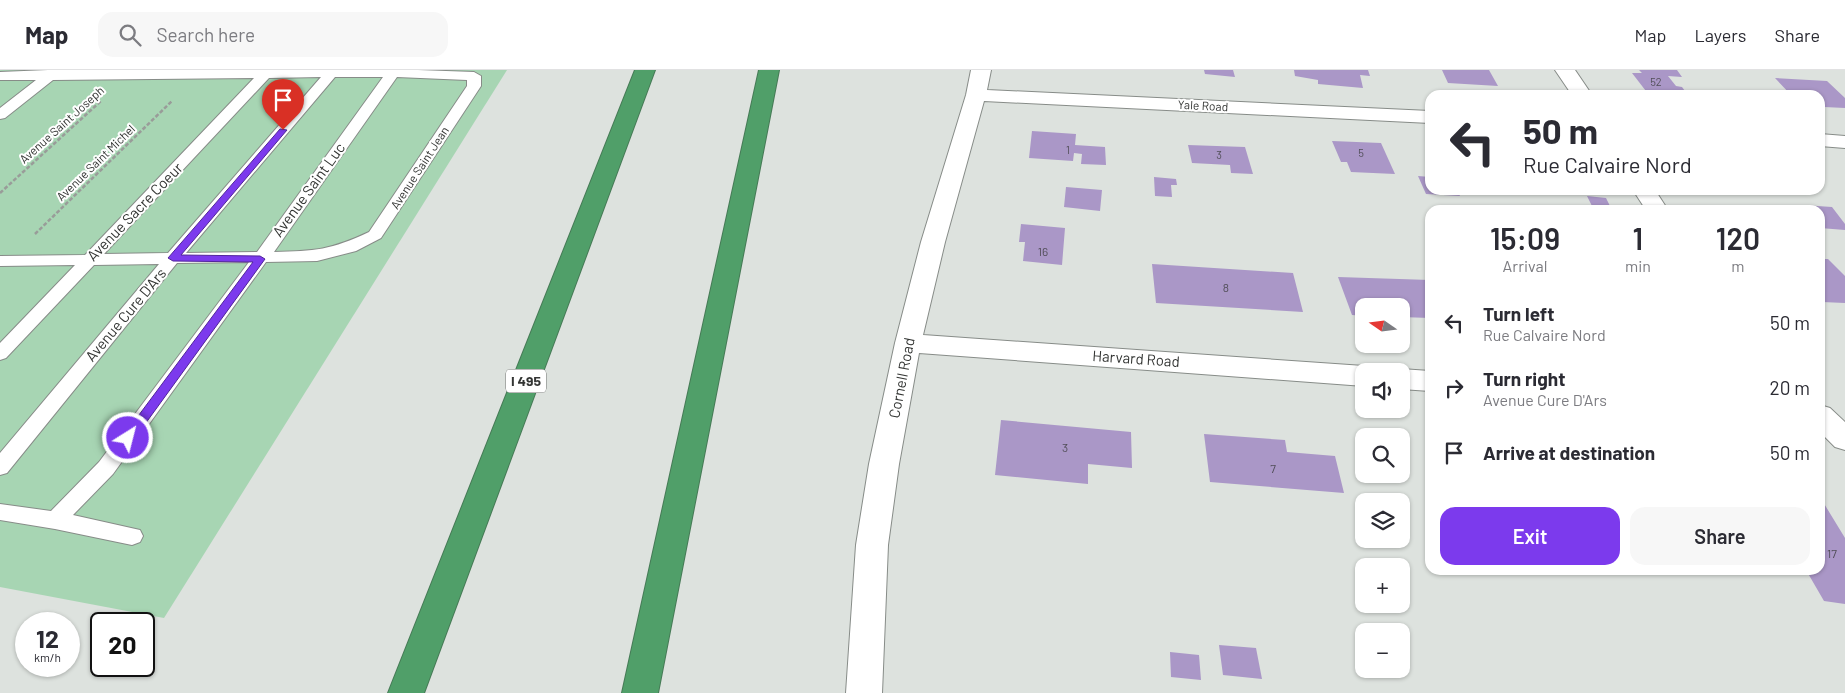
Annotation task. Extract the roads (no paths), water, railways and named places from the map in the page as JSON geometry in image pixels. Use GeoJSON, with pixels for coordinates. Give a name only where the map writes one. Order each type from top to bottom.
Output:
{"type":"FeatureCollection","features":[{"type":"Feature","properties":{"kind":"highway","name":"I 495"},"geometry":{"type":"LineString","coordinates":[[406,693],[645,70]]}},
{"type":"Feature","properties":{"kind":"highway"},"geometry":{"type":"LineString","coordinates":[[640,693],[769,70]]}},
{"type":"Feature","properties":{"kind":"street"},"geometry":{"type":"LineString","coordinates":[[1565,70],[1579,90]]}},
{"type":"Feature","properties":{"kind":"street","name":"Yale Road"},"geometry":{"type":"LineString","coordinates":[[978,82],[1425,118]]}},
{"type":"Feature","properties":{"kind":"street","name":"Cornell Road"},"geometry":{"type":"LineString","coordinates":[[864,693],[872,545],[884,464],[908,343],[933,242],[978,82]]}},
{"type":"Feature","properties":{"kind":"street"},"geometry":{"type":"LineString","coordinates":[[1825,140],[1845,142]]}},
{"type":"Feature","properties":{"kind":"street","name":"Harvard Road"},"geometry":{"type":"LineString","coordinates":[[908,343],[1355,375]]}},
{"type":"Feature","properties":{"kind":"street"},"geometry":{"type":"LineString","coordinates":[[1410,380],[1425,381]]}},
{"type":"Feature","properties":{"kind":"street"},"geometry":{"type":"LineString","coordinates":[[1825,420],[1845,439]]}},
{"type":"Feature","properties":{"kind":"lane"},"geometry":{"type":"LineString","coordinates":[[0,76],[53,73],[198,75],[268,72],[331,74],[394,71],[474,76]]}},
{"type":"Feature","properties":{"kind":"lane","name":"Avenue Saint Luc"},"geometry":{"type":"LineString","coordinates":[[55,520],[106,468],[260,259],[394,71]]}},
{"type":"Feature","properties":{"kind":"lane","name":"Avenue Sacre Coeur"},"geometry":{"type":"LineString","coordinates":[[0,354],[268,72]]}},
{"type":"Feature","properties":{"kind":"lane"},"geometry":{"type":"LineString","coordinates":[[0,115],[53,73]]}},
{"type":"Feature","properties":{"kind":"lane","name":"Avenue Cure D'Ars"},"geometry":{"type":"LineString","coordinates":[[0,467],[173,258],[331,74]]}},
{"type":"Feature","properties":{"kind":"lane","name":"Avenue Saint Jean"},"geometry":{"type":"LineString","coordinates":[[350,247],[376,234],[474,86],[474,76]]}},
{"type":"Feature","properties":{"kind":"lane"},"geometry":{"type":"LineString","coordinates":[[3,261],[173,258],[260,259],[317,256],[350,247]]}},
{"type":"Feature","properties":{"kind":"lane"},"geometry":{"type":"LineString","coordinates":[[0,512],[55,520],[132,536]]}}]}
